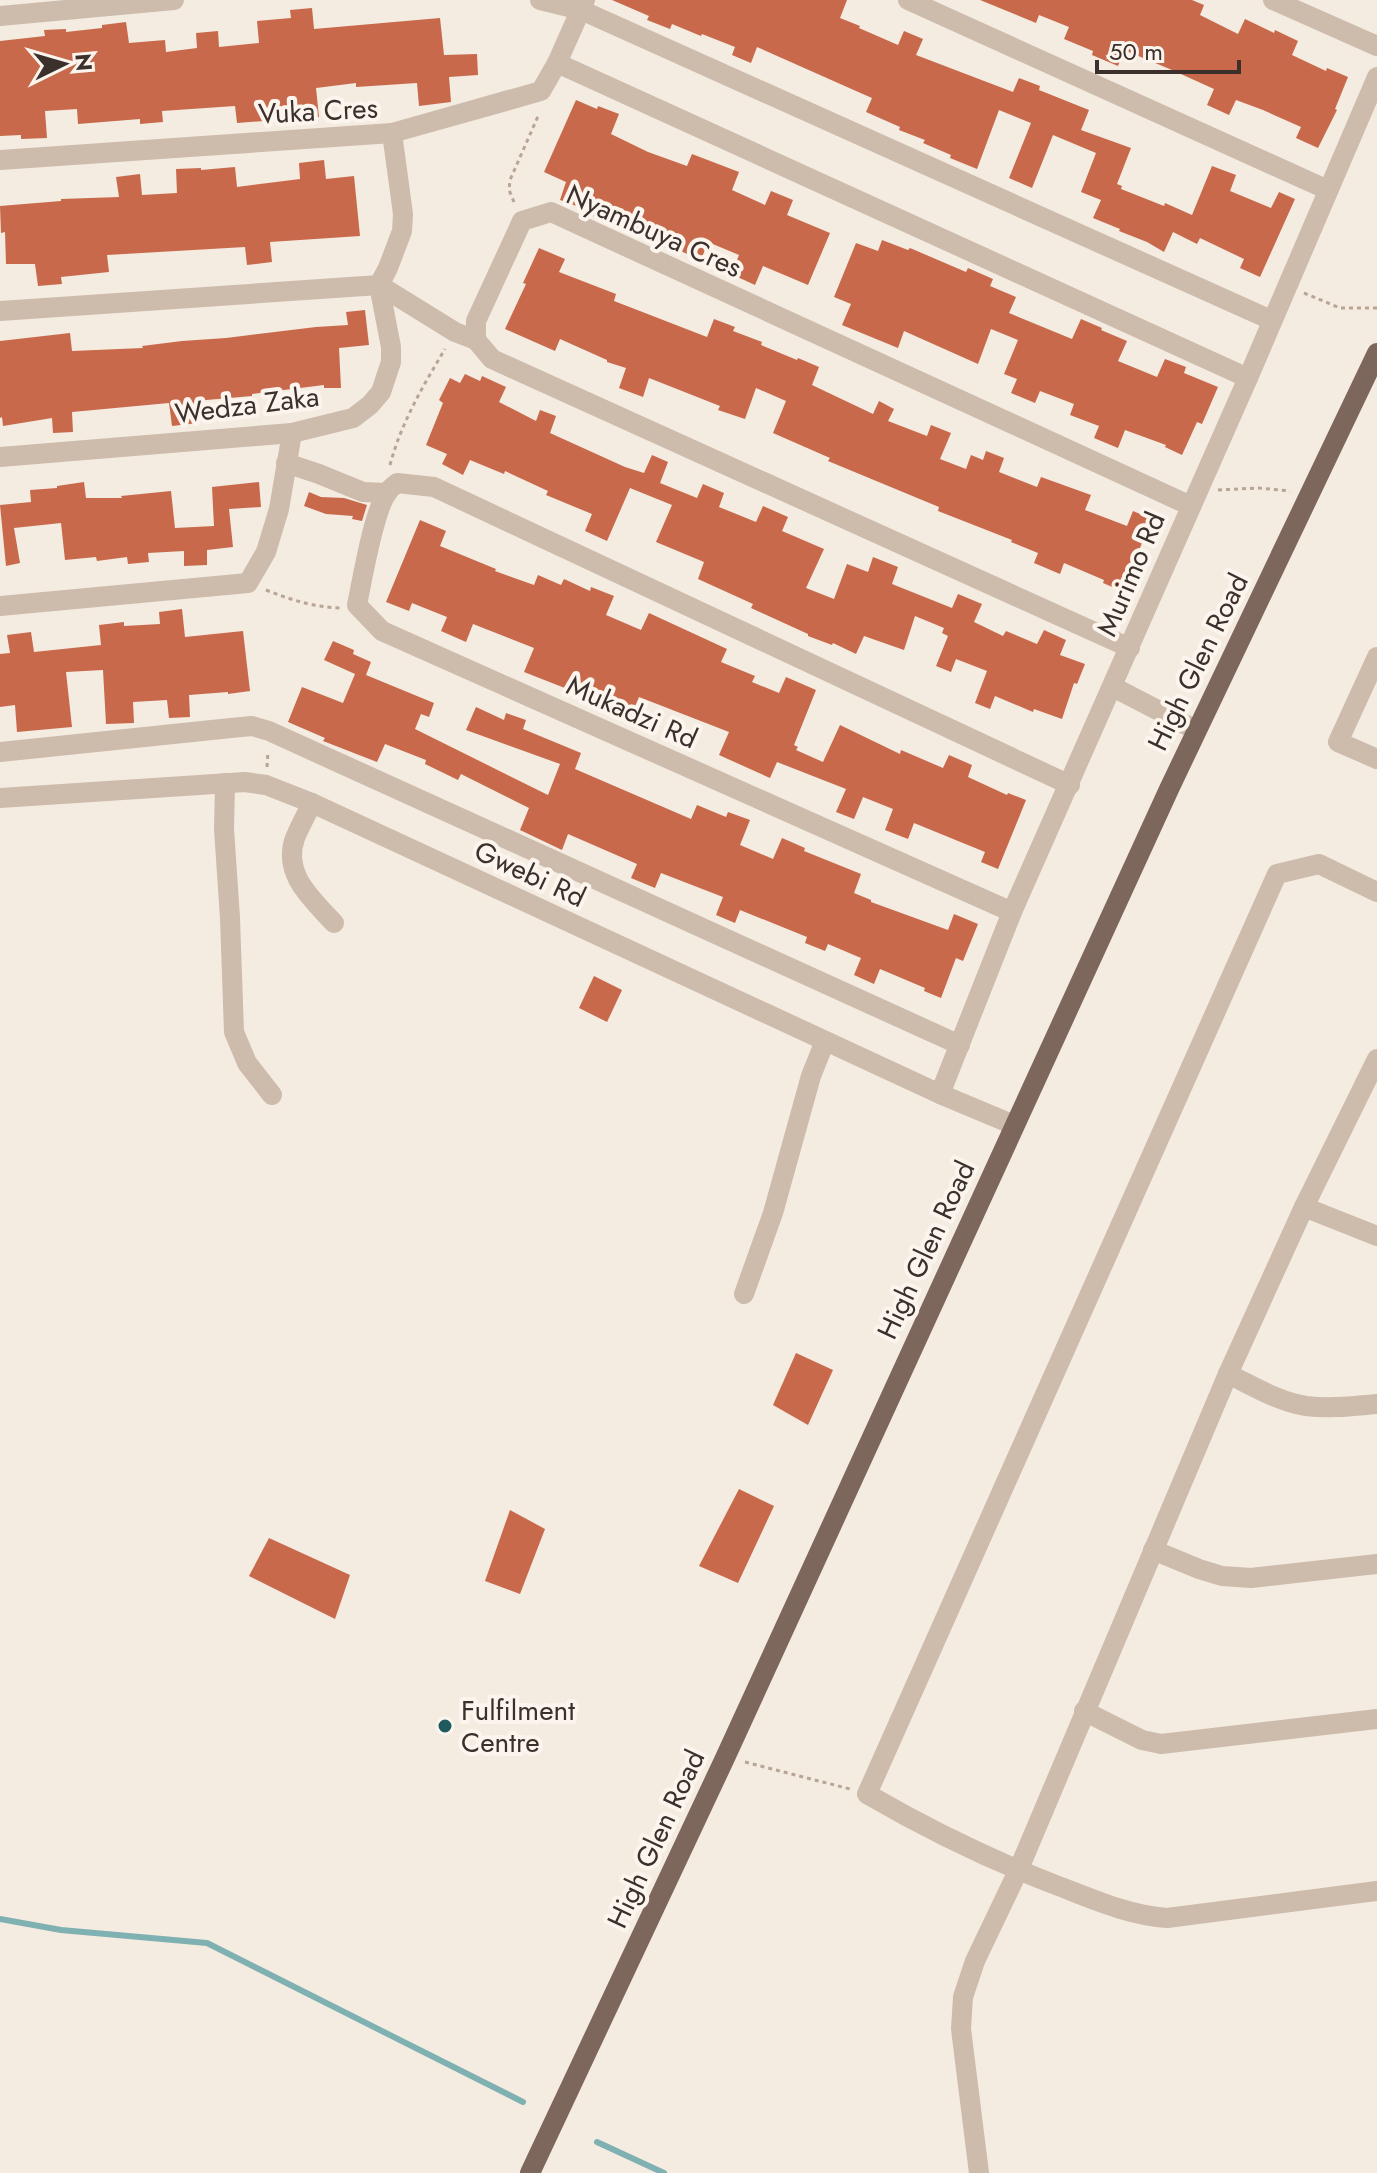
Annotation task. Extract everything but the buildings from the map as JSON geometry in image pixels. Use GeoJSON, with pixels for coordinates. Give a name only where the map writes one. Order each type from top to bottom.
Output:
{"type":"FeatureCollection","features":[{"type":"Feature","properties":{"kind":"main road","name":"High Glen Road"},"geometry":{"type":"LineString","coordinates":[[530,2173],[725,1758],[1196,730],[1377,353]]}},
{"type":"Feature","properties":{"kind":"street"},"geometry":{"type":"LineString","coordinates":[[0,16],[174,0]]}},
{"type":"Feature","properties":{"kind":"street"},"geometry":{"type":"LineString","coordinates":[[540,0],[583,5],[1271,320]]}},
{"type":"Feature","properties":{"kind":"street"},"geometry":{"type":"LineString","coordinates":[[908,0],[1328,190]]}},
{"type":"Feature","properties":{"kind":"street"},"geometry":{"type":"LineString","coordinates":[[1273,0],[1377,46]]}},
{"type":"Feature","properties":{"kind":"street"},"geometry":{"type":"LineString","coordinates":[[392,133],[541,91],[583,5]]}},
{"type":"Feature","properties":{"kind":"street"},"geometry":{"type":"LineString","coordinates":[[557,63],[1248,378]]}},
{"type":"Feature","properties":{"kind":"street","name":"Murimo Rd"},"geometry":{"type":"LineString","coordinates":[[940,1094],[1012,912],[1113,687],[1377,77]]}},
{"type":"Feature","properties":{"kind":"street","name":"Vuka Cres"},"geometry":{"type":"LineString","coordinates":[[0,160],[392,133],[403,214],[402,231],[379,285]]}},
{"type":"Feature","properties":{"kind":"street","name":"Nyambuya Cres"},"geometry":{"type":"LineString","coordinates":[[476,340],[476,321],[522,221],[551,212],[1194,498]]}},
{"type":"Feature","properties":{"kind":"street"},"geometry":{"type":"LineString","coordinates":[[0,311],[379,285],[455,332],[476,340],[492,359],[1130,648]]}},
{"type":"Feature","properties":{"kind":"street","name":"Wedza Zaka"},"geometry":{"type":"LineString","coordinates":[[0,457],[292,433],[353,418],[381,392],[391,362],[379,285]]}},
{"type":"Feature","properties":{"kind":"street"},"geometry":{"type":"LineString","coordinates":[[0,606],[248,583],[266,552],[279,509],[292,433]]}},
{"type":"Feature","properties":{"kind":"street"},"geometry":{"type":"LineString","coordinates":[[286,463],[363,492],[434,487],[1070,785]]}},
{"type":"Feature","properties":{"kind":"street"},"geometry":{"type":"LineString","coordinates":[[357,605],[379,512],[392,488]]}},
{"type":"Feature","properties":{"kind":"street","name":"Mukadzi Rd"},"geometry":{"type":"LineString","coordinates":[[357,605],[382,631],[1012,912]]}},
{"type":"Feature","properties":{"kind":"street"},"geometry":{"type":"LineString","coordinates":[[1376,659],[1338,742],[1377,759]]}},
{"type":"Feature","properties":{"kind":"street"},"geometry":{"type":"LineString","coordinates":[[1113,687],[1196,730]]}},
{"type":"Feature","properties":{"kind":"street"},"geometry":{"type":"LineString","coordinates":[[0,752],[252,726],[269,731],[960,1045]]}},
{"type":"Feature","properties":{"kind":"street"},"geometry":{"type":"LineString","coordinates":[[225,783],[224,829],[234,1032],[247,1063],[272,1095]]}},
{"type":"Feature","properties":{"kind":"street","name":"Gwebi Rd"},"geometry":{"type":"LineString","coordinates":[[0,798],[225,783],[266,785],[312,803],[940,1094],[1014,1125]]}},
{"type":"Feature","properties":{"kind":"street"},"geometry":{"type":"LineString","coordinates":[[312,803],[294,841],[293,865],[301,888],[334,923]]}},
{"type":"Feature","properties":{"kind":"street"},"geometry":{"type":"LineString","coordinates":[[1377,892],[1319,864],[1277,874],[867,1794],[1018,1871],[1142,1916],[1167,1918],[1377,1891]]}},
{"type":"Feature","properties":{"kind":"street"},"geometry":{"type":"LineString","coordinates":[[744,1294],[773,1213],[811,1076],[825,1041]]}},
{"type":"Feature","properties":{"kind":"street"},"geometry":{"type":"LineString","coordinates":[[979,2173],[961,2029],[963,1997],[984,1939],[1018,1871],[1228,1374],[1304,1207],[1377,1059]]}},
{"type":"Feature","properties":{"kind":"street"},"geometry":{"type":"LineString","coordinates":[[1304,1207],[1377,1236]]}},
{"type":"Feature","properties":{"kind":"street"},"geometry":{"type":"LineString","coordinates":[[1228,1374],[1303,1406],[1335,1408],[1377,1404]]}},
{"type":"Feature","properties":{"kind":"street"},"geometry":{"type":"LineString","coordinates":[[1153,1550],[1222,1576],[1251,1578],[1377,1564]]}},
{"type":"Feature","properties":{"kind":"street"},"geometry":{"type":"LineString","coordinates":[[1084,1711],[1142,1740],[1161,1744],[1377,1719]]}},
{"type":"Feature","properties":{"kind":"path"},"geometry":{"type":"LineString","coordinates":[[522,221],[509,190],[510,180],[544,104],[541,91]]}},
{"type":"Feature","properties":{"kind":"path"},"geometry":{"type":"LineString","coordinates":[[1286,286],[1340,308],[1377,308]]}},
{"type":"Feature","properties":{"kind":"path"},"geometry":{"type":"LineString","coordinates":[[392,488],[390,467],[395,447],[419,393],[455,332]]}},
{"type":"Feature","properties":{"kind":"path"},"geometry":{"type":"LineString","coordinates":[[1194,498],[1258,488],[1310,493]]}},
{"type":"Feature","properties":{"kind":"path"},"geometry":{"type":"LineString","coordinates":[[248,583],[322,607],[357,605]]}},
{"type":"Feature","properties":{"kind":"path"},"geometry":{"type":"LineString","coordinates":[[266,785],[269,731]]}},
{"type":"Feature","properties":{"kind":"path"},"geometry":{"type":"LineString","coordinates":[[725,1758],[867,1794]]}},
{"type":"Feature","properties":{"kind":"waterway"},"geometry":{"type":"LineString","coordinates":[[0,1919],[61,1930],[207,1943],[523,2102]]}},
{"type":"Feature","properties":{"kind":"waterway"},"geometry":{"type":"LineString","coordinates":[[597,2142],[664,2173]]}},
{"type":"Feature","properties":{"kind":"place","name":"Fulfilment Centre"},"geometry":{"type":"Point","coordinates":[445,1726]}}]}
